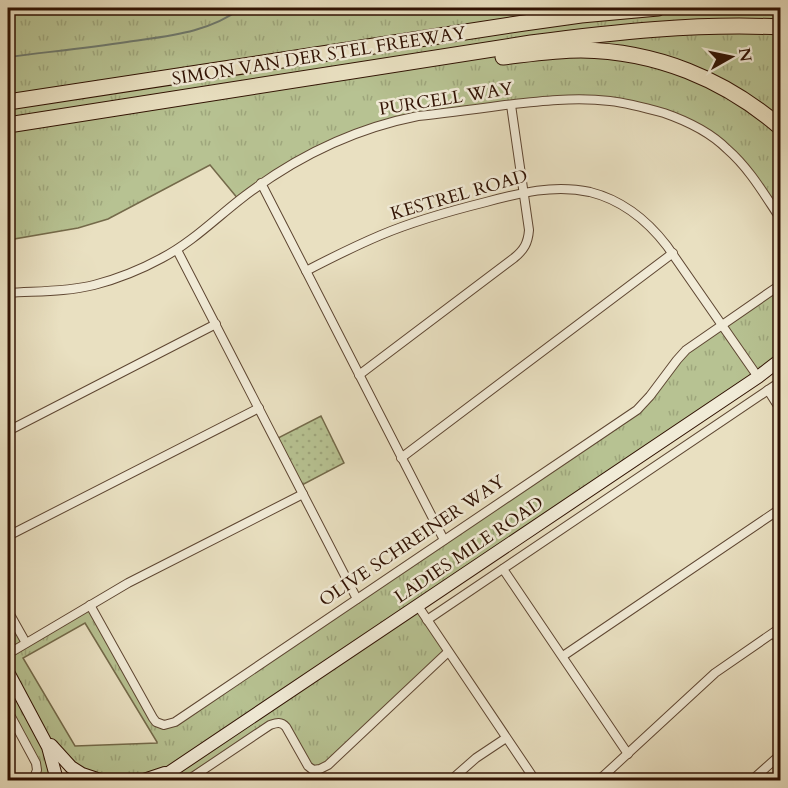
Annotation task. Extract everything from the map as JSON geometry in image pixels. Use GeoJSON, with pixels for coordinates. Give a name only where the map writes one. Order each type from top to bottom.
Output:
{"type":"FeatureCollection","features":[{"type":"Feature","properties":{"kind":"highway","name":"SIMON VAN DER STEL FREEWAY"},"geometry":{"type":"LineString","coordinates":[[8,102],[524,23],[658,8]]}},
{"type":"Feature","properties":{"kind":"highway","name":"SIMON VAN DER STEL FREEWAY"},"geometry":{"type":"LineString","coordinates":[[8,125],[590,35],[697,27],[780,27]]}},
{"type":"Feature","properties":{"kind":"highway"},"geometry":{"type":"LineString","coordinates":[[338,74],[378,73],[556,51],[624,53],[657,60],[711,81],[745,99],[780,127]]}},
{"type":"Feature","properties":{"kind":"main road","name":"LADIES MILE ROAD"},"geometry":{"type":"LineString","coordinates":[[158,780],[780,360]]}},
{"type":"Feature","properties":{"kind":"main road"},"geometry":{"type":"LineString","coordinates":[[8,672],[41,732],[51,755],[57,780]]}},
{"type":"Feature","properties":{"kind":"main road"},"geometry":{"type":"LineString","coordinates":[[41,732],[57,754],[69,765],[81,774],[100,780]]}},
{"type":"Feature","properties":{"kind":"main road","name":"LADIES MILE ROAD"},"geometry":{"type":"LineString","coordinates":[[144,780],[177,768]]}},
{"type":"Feature","properties":{"kind":"street","name":"PURCELL WAY"},"geometry":{"type":"LineString","coordinates":[[8,290],[56,290],[93,285],[155,262],[177,250],[261,183],[310,154],[347,136],[418,116],[559,99],[610,101],[637,106],[676,117],[703,130],[726,147],[749,172],[780,218]]}},
{"type":"Feature","properties":{"kind":"street"},"geometry":{"type":"LineString","coordinates":[[359,375],[524,249],[529,230],[511,105]]}},
{"type":"Feature","properties":{"kind":"street"},"geometry":{"type":"LineString","coordinates":[[261,183],[444,540]]}},
{"type":"Feature","properties":{"kind":"street","name":"KESTREL ROAD"},"geometry":{"type":"LineString","coordinates":[[306,271],[380,235],[469,206],[537,190],[567,189],[588,192],[627,207],[651,226],[673,253],[758,377]]}},
{"type":"Feature","properties":{"kind":"street"},"geometry":{"type":"LineString","coordinates":[[177,250],[357,599]]}},
{"type":"Feature","properties":{"kind":"street"},"geometry":{"type":"LineString","coordinates":[[401,458],[673,253]]}},
{"type":"Feature","properties":{"kind":"street","name":"OLIVE SCHREINER WAY"},"geometry":{"type":"LineString","coordinates":[[90,605],[153,718],[164,725],[175,722],[637,410],[686,350],[780,285]]}},
{"type":"Feature","properties":{"kind":"street"},"geometry":{"type":"LineString","coordinates":[[8,431],[216,324]]}},
{"type":"Feature","properties":{"kind":"street"},"geometry":{"type":"LineString","coordinates":[[427,620],[780,382]]}},
{"type":"Feature","properties":{"kind":"street"},"geometry":{"type":"LineString","coordinates":[[768,390],[780,409]]}},
{"type":"Feature","properties":{"kind":"street"},"geometry":{"type":"LineString","coordinates":[[8,536],[259,408]]}},
{"type":"Feature","properties":{"kind":"street"},"geometry":{"type":"LineString","coordinates":[[8,654],[161,565],[303,494]]}},
{"type":"Feature","properties":{"kind":"street"},"geometry":{"type":"LineString","coordinates":[[563,656],[780,509]]}},
{"type":"Feature","properties":{"kind":"street"},"geometry":{"type":"LineString","coordinates":[[503,569],[628,754]]}},
{"type":"Feature","properties":{"kind":"street"},"geometry":{"type":"LineString","coordinates":[[418,606],[535,780]]}},
{"type":"Feature","properties":{"kind":"street"},"geometry":{"type":"LineString","coordinates":[[8,611],[26,643]]}},
{"type":"Feature","properties":{"kind":"street"},"geometry":{"type":"LineString","coordinates":[[599,780],[715,673],[777,631],[780,643]]}},
{"type":"Feature","properties":{"kind":"street"},"geometry":{"type":"LineString","coordinates":[[188,780],[204,776],[270,725],[277,723],[285,727],[308,766],[313,770],[323,768],[448,652]]}},
{"type":"Feature","properties":{"kind":"street"},"geometry":{"type":"LineString","coordinates":[[8,711],[37,766],[34,777]]}},
{"type":"Feature","properties":{"kind":"street"},"geometry":{"type":"LineString","coordinates":[[451,780],[476,758],[506,738]]}},
{"type":"Feature","properties":{"kind":"street"},"geometry":{"type":"LineString","coordinates":[[752,780],[780,755]]}},
{"type":"Feature","properties":{"kind":"green space"},"geometry":{"type":"Polygon","coordinates":[[[8,8],[780,8],[780,218],[726,147],[676,117],[592,99],[418,116],[347,136],[239,200],[210,165],[108,219],[78,228],[8,240],[8,8]]]}},
{"type":"Feature","properties":{"kind":"green space"},"geometry":{"type":"Polygon","coordinates":[[[780,285],[780,360],[418,606],[448,652],[328,765],[313,770],[281,723],[188,780],[100,780],[57,754],[57,780],[33,780],[36,773],[8,711],[8,611],[26,643],[90,605],[153,718],[164,725],[637,410],[677,360],[780,285]],[[85,623],[23,658],[75,746],[157,742],[85,623]]]}},
{"type":"Feature","properties":{"kind":"green space"},"geometry":{"type":"Polygon","coordinates":[[[321,416],[344,463],[302,485],[278,438],[321,416]]]}},
{"type":"Feature","properties":{"kind":"waterway"},"geometry":{"type":"LineString","coordinates":[[8,57],[187,32],[215,23],[241,8]]}}]}
